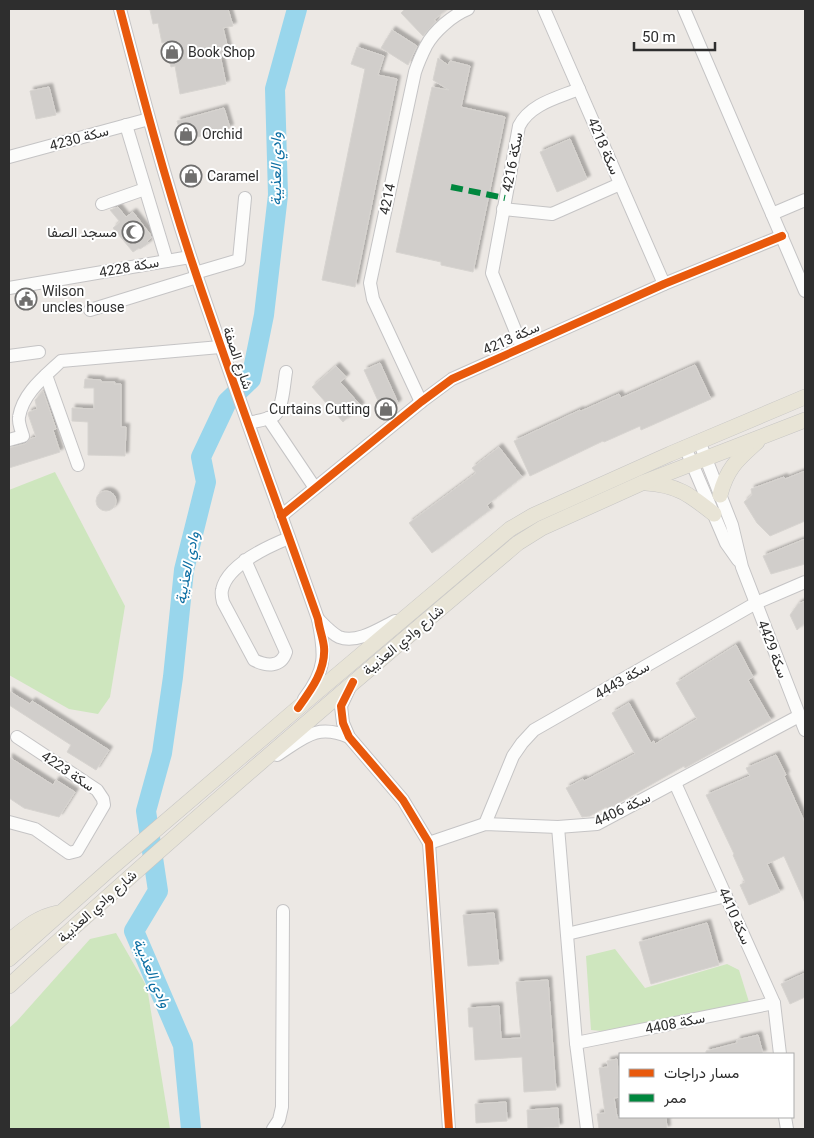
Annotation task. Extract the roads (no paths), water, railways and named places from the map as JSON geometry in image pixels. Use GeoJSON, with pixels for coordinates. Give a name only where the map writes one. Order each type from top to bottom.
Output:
{"type":"FeatureCollection","features":[{"type":"Feature","properties":{"kind":"main road","name":"شارع وادي العذيبة"},"geometry":{"type":"LineString","coordinates":[[9,959],[110,869],[405,616],[510,529],[534,515],[692,444],[805,397]]}},
{"type":"Feature","properties":{"kind":"main road","name":"شارع وادي العذيبة"},"geometry":{"type":"LineString","coordinates":[[9,986],[121,882],[518,542],[542,528],[642,483],[805,420]]}},
{"type":"Feature","properties":{"kind":"main road"},"geometry":{"type":"LineString","coordinates":[[720,495],[724,478],[735,462],[763,436]]}},
{"type":"Feature","properties":{"kind":"main road"},"geometry":{"type":"LineString","coordinates":[[642,483],[665,484],[681,490],[696,499],[714,514]]}},
{"type":"Feature","properties":{"kind":"main road"},"geometry":{"type":"LineString","coordinates":[[9,941],[34,921],[61,912]]}},
{"type":"Feature","properties":{"kind":"street","name":"شارع الصفة"},"geometry":{"type":"LineString","coordinates":[[120,9],[149,119],[190,257],[232,382],[318,619],[324,646],[323,662],[310,691],[298,708]]}},
{"type":"Feature","properties":{"kind":"street","name":"4214"},"geometry":{"type":"LineString","coordinates":[[421,402],[373,299],[370,283],[415,72],[427,44],[441,28],[460,12],[468,9]]}},
{"type":"Feature","properties":{"kind":"street","name":"سكة 4218"},"geometry":{"type":"LineString","coordinates":[[544,9],[664,284]]}},
{"type":"Feature","properties":{"kind":"street"},"geometry":{"type":"LineString","coordinates":[[684,9],[805,291]]}},
{"type":"Feature","properties":{"kind":"street","name":"سكة 4216"},"geometry":{"type":"LineString","coordinates":[[522,347],[492,273],[518,126],[523,118],[532,110],[579,89]]}},
{"type":"Feature","properties":{"kind":"street","name":"سكة 4230"},"geometry":{"type":"LineString","coordinates":[[9,157],[149,119]]}},
{"type":"Feature","properties":{"kind":"street"},"geometry":{"type":"LineString","coordinates":[[126,125],[167,261]]}},
{"type":"Feature","properties":{"kind":"street","name":"سكة 4216"},"geometry":{"type":"LineString","coordinates":[[503,209],[552,214],[620,184]]}},
{"type":"Feature","properties":{"kind":"street"},"geometry":{"type":"LineString","coordinates":[[102,204],[145,189]]}},
{"type":"Feature","properties":{"kind":"street"},"geometry":{"type":"LineString","coordinates":[[90,310],[239,260],[245,198]]}},
{"type":"Feature","properties":{"kind":"street"},"geometry":{"type":"LineString","coordinates":[[772,214],[805,200]]}},
{"type":"Feature","properties":{"kind":"street","name":"سكة 4213"},"geometry":{"type":"LineString","coordinates":[[282,516],[421,402],[452,379],[664,284],[782,236]]}},
{"type":"Feature","properties":{"kind":"street","name":"سكة 4228"},"geometry":{"type":"LineString","coordinates":[[9,288],[190,257]]}},
{"type":"Feature","properties":{"kind":"street"},"geometry":{"type":"LineString","coordinates":[[9,440],[23,436],[14,420],[26,397],[60,361],[220,347]]}},
{"type":"Feature","properties":{"kind":"street"},"geometry":{"type":"LineString","coordinates":[[9,356],[39,352]]}},
{"type":"Feature","properties":{"kind":"street"},"geometry":{"type":"LineString","coordinates":[[245,418],[268,418],[275,414],[280,408],[286,372]]}},
{"type":"Feature","properties":{"kind":"street"},"geometry":{"type":"LineString","coordinates":[[46,375],[78,465]]}},
{"type":"Feature","properties":{"kind":"street"},"geometry":{"type":"LineString","coordinates":[[268,418],[315,488]]}},
{"type":"Feature","properties":{"kind":"street","name":"سكة 4429"},"geometry":{"type":"LineString","coordinates":[[692,444],[699,461],[714,514],[726,543],[742,567]]}},
{"type":"Feature","properties":{"kind":"street","name":"سكة 4429"},"geometry":{"type":"LineString","coordinates":[[699,461],[720,495],[732,526],[742,567],[805,730]]}},
{"type":"Feature","properties":{"kind":"street"},"geometry":{"type":"LineString","coordinates":[[244,560],[286,652],[284,659],[273,665],[264,665],[254,660],[223,602],[222,592],[224,584],[244,560],[267,547],[289,538]]}},
{"type":"Feature","properties":{"kind":"street","name":"سكة 4443"},"geometry":{"type":"LineString","coordinates":[[485,824],[513,756],[534,730],[756,603],[805,582]]}},
{"type":"Feature","properties":{"kind":"street","name":"شارع الصفة"},"geometry":{"type":"LineString","coordinates":[[318,619],[338,636],[349,639],[375,632],[405,616]]}},
{"type":"Feature","properties":{"kind":"street"},"geometry":{"type":"LineString","coordinates":[[353,682],[341,706],[343,723],[349,737],[403,800],[429,843],[449,1129]]}},
{"type":"Feature","properties":{"kind":"street","name":"سكة 4406"},"geometry":{"type":"LineString","coordinates":[[429,843],[485,824],[558,826],[597,824],[799,716]]}},
{"type":"Feature","properties":{"kind":"street"},"geometry":{"type":"LineString","coordinates":[[248,773],[316,732],[329,730],[349,737]]}},
{"type":"Feature","properties":{"kind":"street","name":"سكة 4223"},"geometry":{"type":"LineString","coordinates":[[9,822],[34,829],[73,854],[77,851],[104,805],[98,790],[17,737]]}},
{"type":"Feature","properties":{"kind":"street","name":"سكة 4410"},"geometry":{"type":"LineString","coordinates":[[675,783],[774,1003],[780,1053]]}},
{"type":"Feature","properties":{"kind":"street"},"geometry":{"type":"LineString","coordinates":[[558,826],[576,1043],[587,1129]]}},
{"type":"Feature","properties":{"kind":"street"},"geometry":{"type":"LineString","coordinates":[[567,934],[726,896]]}},
{"type":"Feature","properties":{"kind":"street"},"geometry":{"type":"LineString","coordinates":[[273,1129],[279,1120],[282,1100],[283,911]]}},
{"type":"Feature","properties":{"kind":"street","name":"سكة 4408"},"geometry":{"type":"LineString","coordinates":[[576,1043],[774,1003]]}},
{"type":"Feature","properties":{"kind":"waterway","name":"وادي العذيبة"},"geometry":{"type":"LineString","coordinates":[[191,1129],[183,1045],[134,931],[158,891],[146,811],[162,753],[173,677],[184,570],[206,482],[201,457],[227,402],[251,379],[264,315],[278,195],[275,89],[297,9]]}},
{"type":"Feature","properties":{"kind":"place","name":"Book Shop"},"geometry":{"type":"Point","coordinates":[172,52]}},
{"type":"Feature","properties":{"kind":"place","name":"Orchid"},"geometry":{"type":"Point","coordinates":[186,134]}},
{"type":"Feature","properties":{"kind":"place","name":"Caramel"},"geometry":{"type":"Point","coordinates":[191,176]}},
{"type":"Feature","properties":{"kind":"place","name":"مسجد الصفا"},"geometry":{"type":"Point","coordinates":[133,232]}},
{"type":"Feature","properties":{"kind":"place","name":"Wilson uncles house"},"geometry":{"type":"Point","coordinates":[26,299]}},
{"type":"Feature","properties":{"kind":"place","name":"Curtains Cutting"},"geometry":{"type":"Point","coordinates":[386,409]}}]}
